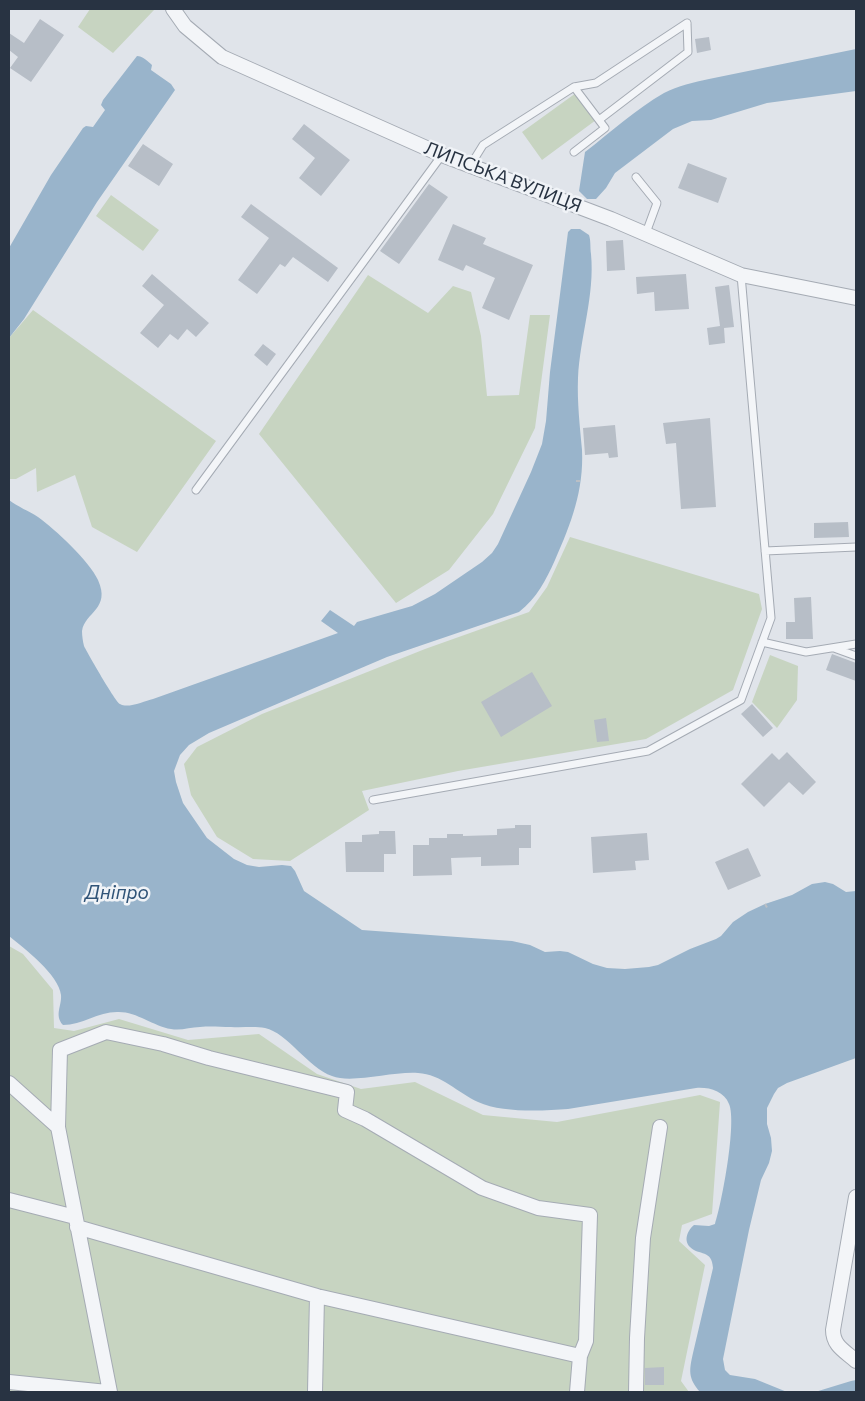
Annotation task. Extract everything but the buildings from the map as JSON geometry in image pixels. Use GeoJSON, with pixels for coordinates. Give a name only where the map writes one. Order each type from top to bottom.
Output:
{"type":"FeatureCollection","features":[{"type":"Feature","properties":{"kind":"street","name":"ЛИПСЬКА ВУЛИЦЯ"},"geometry":{"type":"LineString","coordinates":[[173,9],[185,26],[222,57],[442,155],[646,233],[741,275],[856,298]]}},
{"type":"Feature","properties":{"kind":"street"},"geometry":{"type":"LineString","coordinates":[[9,1382],[108,1392],[58,1127],[60,1050],[106,1032],[163,1044],[209,1058],[347,1092],[345,1110],[365,1119],[482,1188],[538,1208],[590,1215],[586,1341],[580,1356],[577,1392]]}},
{"type":"Feature","properties":{"kind":"street"},"geometry":{"type":"LineString","coordinates":[[9,1083],[58,1127]]}},
{"type":"Feature","properties":{"kind":"street"},"geometry":{"type":"LineString","coordinates":[[636,1392],[643,1238],[660,1127]]}},
{"type":"Feature","properties":{"kind":"street"},"geometry":{"type":"LineString","coordinates":[[856,1197],[832,1330],[833,1338],[837,1345],[856,1361]]}},
{"type":"Feature","properties":{"kind":"street"},"geometry":{"type":"LineString","coordinates":[[9,1200],[317,1296],[580,1356]]}},
{"type":"Feature","properties":{"kind":"street"},"geometry":{"type":"LineString","coordinates":[[316,1392],[317,1296]]}},
{"type":"Feature","properties":{"kind":"lane"},"geometry":{"type":"LineString","coordinates":[[470,166],[483,145],[574,86],[596,83],[686,23],[688,52],[599,120]]}},
{"type":"Feature","properties":{"kind":"lane"},"geometry":{"type":"LineString","coordinates":[[574,86],[605,128],[574,152]]}},
{"type":"Feature","properties":{"kind":"lane"},"geometry":{"type":"LineString","coordinates":[[196,490],[442,155]]}},
{"type":"Feature","properties":{"kind":"lane"},"geometry":{"type":"LineString","coordinates":[[636,177],[657,202],[646,233]]}},
{"type":"Feature","properties":{"kind":"lane"},"geometry":{"type":"LineString","coordinates":[[373,800],[648,751],[741,700],[771,618],[741,275]]}},
{"type":"Feature","properties":{"kind":"lane"},"geometry":{"type":"LineString","coordinates":[[765,551],[856,547]]}},
{"type":"Feature","properties":{"kind":"lane"},"geometry":{"type":"LineString","coordinates":[[762,642],[806,652],[856,644]]}},
{"type":"Feature","properties":{"kind":"lane"},"geometry":{"type":"LineString","coordinates":[[834,648],[856,656]]}},
{"type":"Feature","properties":{"kind":"path"},"geometry":{"type":"LineString","coordinates":[[576,481],[581,481]]}},
{"type":"Feature","properties":{"kind":"path"},"geometry":{"type":"LineString","coordinates":[[765,904],[769,911]]}},
{"type":"Feature","properties":{"kind":"green space"},"geometry":{"type":"Polygon","coordinates":[[[90,9],[154,10],[113,53],[78,27],[90,9]]]}},
{"type":"Feature","properties":{"kind":"green space"},"geometry":{"type":"Polygon","coordinates":[[[576,93],[596,120],[542,160],[522,132],[576,93]]]}},
{"type":"Feature","properties":{"kind":"green space"},"geometry":{"type":"Polygon","coordinates":[[[111,195],[159,230],[143,251],[96,216],[111,195]]]}},
{"type":"Feature","properties":{"kind":"green space"},"geometry":{"type":"Polygon","coordinates":[[[368,275],[428,313],[453,286],[471,292],[481,336],[487,396],[519,395],[530,315],[550,315],[535,428],[493,514],[449,570],[396,603],[259,434],[368,275]]]}},
{"type":"Feature","properties":{"kind":"green space"},"geometry":{"type":"Polygon","coordinates":[[[33,310],[216,441],[137,552],[92,527],[75,475],[37,492],[36,468],[16,479],[9,479],[9,338],[33,310]]]}},
{"type":"Feature","properties":{"kind":"green space"},"geometry":{"type":"Polygon","coordinates":[[[570,537],[759,594],[762,609],[733,690],[646,739],[458,771],[362,791],[369,810],[290,861],[253,859],[217,837],[191,795],[184,764],[197,747],[262,714],[425,649],[529,612],[547,587],[570,537]]]}},
{"type":"Feature","properties":{"kind":"green space"},"geometry":{"type":"Polygon","coordinates":[[[770,655],[798,666],[797,700],[777,728],[752,702],[770,655]]]}},
{"type":"Feature","properties":{"kind":"green space"},"geometry":{"type":"Polygon","coordinates":[[[9,946],[23,954],[53,990],[54,1028],[74,1031],[119,1019],[188,1040],[259,1034],[317,1074],[361,1089],[415,1082],[483,1115],[557,1122],[700,1095],[720,1102],[712,1214],[682,1225],[679,1241],[705,1265],[681,1381],[689,1392],[9,1392],[9,946]]]}},
{"type":"Feature","properties":{"kind":"water"},"geometry":{"type":"Polygon","coordinates":[[[856,49],[856,91],[767,103],[711,120],[692,121],[673,129],[615,173],[606,188],[596,199],[587,199],[579,191],[585,152],[634,113],[664,93],[698,81],[856,49]]]}},
{"type":"Feature","properties":{"kind":"water"},"geometry":{"type":"Polygon","coordinates":[[[137,56],[149,62],[152,65],[151,70],[171,84],[175,90],[97,202],[24,319],[9,338],[9,248],[51,175],[83,128],[86,126],[93,127],[105,110],[101,105],[103,100],[137,56]]]}},
{"type":"Feature","properties":{"kind":"water","name":"Дніпро"},"geometry":{"type":"Polygon","coordinates":[[[571,229],[580,229],[589,235],[592,269],[578,378],[582,450],[581,479],[579,493],[566,533],[548,575],[536,595],[519,612],[387,657],[209,733],[189,745],[180,755],[174,771],[176,782],[183,803],[207,838],[234,859],[247,865],[259,867],[291,866],[304,891],[362,930],[512,941],[530,945],[545,952],[568,952],[593,964],[607,968],[625,969],[658,965],[690,949],[716,939],[733,922],[748,912],[792,895],[812,884],[825,882],[833,884],[846,892],[856,891],[856,1058],[778,1088],[767,1108],[767,1124],[772,1151],[761,1180],[749,1230],[723,1359],[725,1370],[730,1375],[755,1379],[787,1392],[700,1392],[693,1383],[690,1374],[713,1268],[708,1255],[690,1247],[687,1238],[688,1232],[694,1225],[709,1226],[715,1224],[718,1214],[728,1163],[731,1127],[729,1104],[720,1093],[711,1089],[696,1088],[568,1109],[510,1110],[478,1102],[442,1080],[426,1074],[408,1073],[350,1079],[332,1076],[315,1066],[282,1036],[265,1028],[196,1027],[175,1029],[164,1027],[124,1012],[103,1014],[77,1023],[63,1025],[59,1018],[61,995],[59,987],[40,962],[9,936],[9,500],[38,517],[53,529],[88,564],[98,580],[101,598],[96,609],[84,625],[82,631],[83,643],[113,695],[123,705],[132,705],[153,699],[338,633],[321,621],[330,610],[354,626],[357,622],[412,606],[435,594],[492,553],[498,544],[531,472],[542,444],[546,421],[550,372],[568,232],[571,229]]]}},
{"type":"Feature","properties":{"kind":"water"},"geometry":{"type":"Polygon","coordinates":[[[856,1380],[856,1392],[815,1392],[851,1381],[856,1380]]]}}]}
